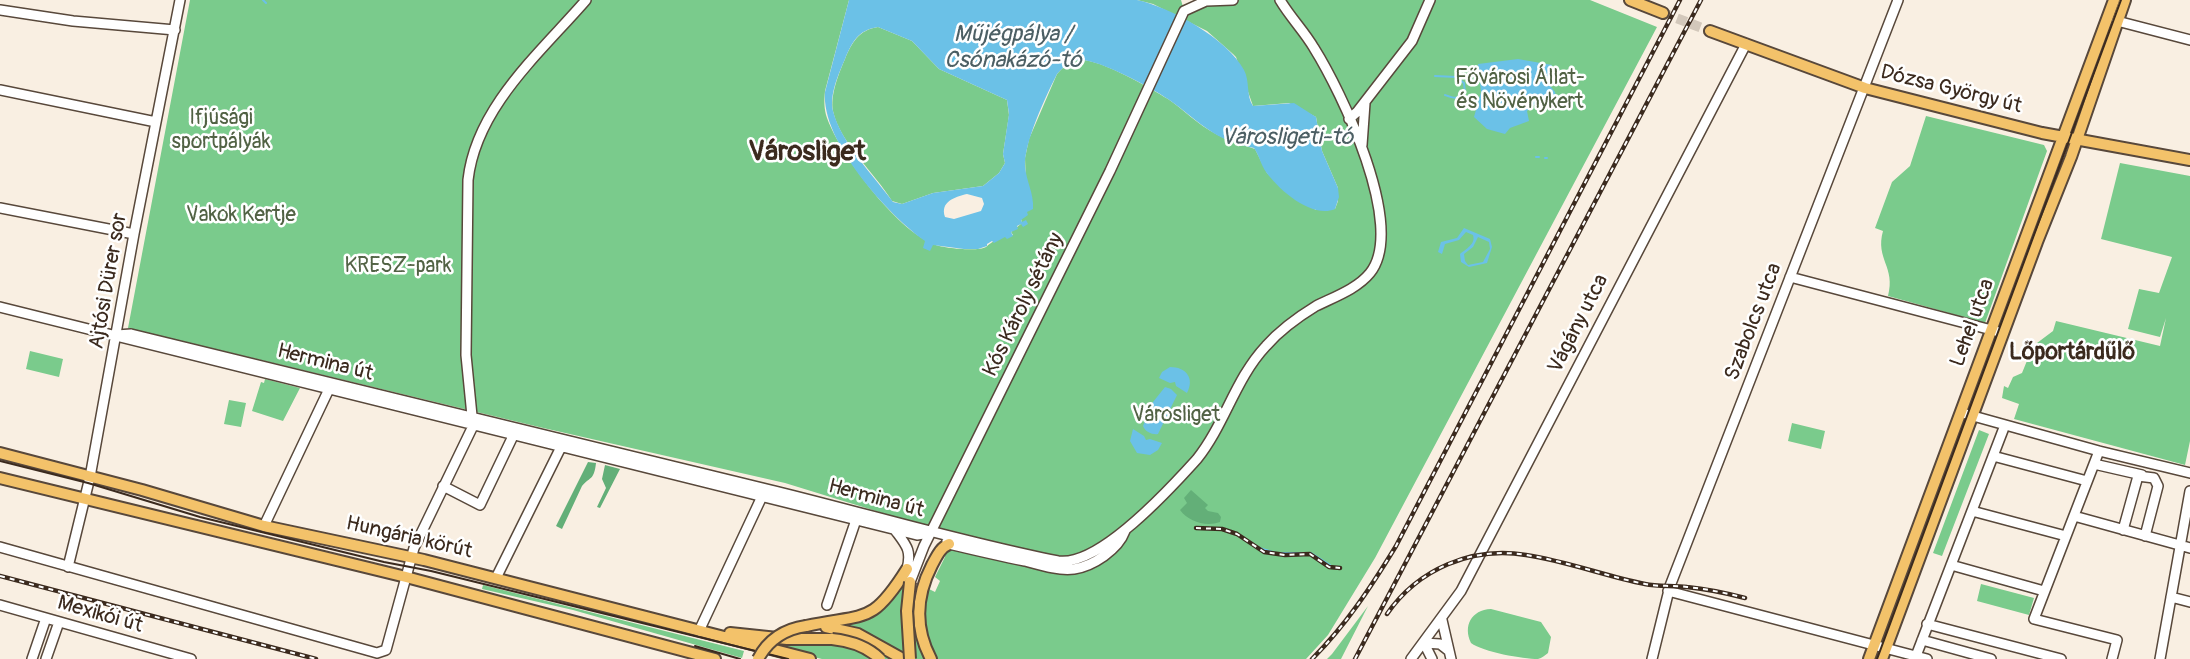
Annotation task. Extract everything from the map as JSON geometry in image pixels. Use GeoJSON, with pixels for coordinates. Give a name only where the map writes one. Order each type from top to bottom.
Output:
{"type":"FeatureCollection","features":[{"type":"Feature","properties":{"kind":"main road"},"geometry":{"type":"LineString","coordinates":[[1630,0],[1663,13]]}},
{"type":"Feature","properties":{"kind":"main road","name":"Lehel utca"},"geometry":{"type":"LineString","coordinates":[[1869,659],[2114,0]]}},
{"type":"Feature","properties":{"kind":"main road","name":"Lehel utca"},"geometry":{"type":"LineString","coordinates":[[1884,654],[2077,139],[2125,0]]}},
{"type":"Feature","properties":{"kind":"main road","name":"Dózsa György út"},"geometry":{"type":"LineString","coordinates":[[1710,31],[1865,88],[2006,125],[2190,160]]}},
{"type":"Feature","properties":{"kind":"main road","name":"Hungária körút"},"geometry":{"type":"LineString","coordinates":[[0,453],[264,526],[411,557],[810,659]]}},
{"type":"Feature","properties":{"kind":"main road","name":"Hungária körút"},"geometry":{"type":"LineString","coordinates":[[0,478],[406,577],[715,659]]}},
{"type":"Feature","properties":{"kind":"main road"},"geometry":{"type":"LineString","coordinates":[[931,659],[921,634],[919,598],[938,553],[949,544]]}},
{"type":"Feature","properties":{"kind":"main road"},"geometry":{"type":"LineString","coordinates":[[758,659],[773,639],[791,629],[857,618],[873,612],[887,600],[907,569]]}},
{"type":"Feature","properties":{"kind":"main road"},"geometry":{"type":"LineString","coordinates":[[909,659],[907,611],[910,582]]}},
{"type":"Feature","properties":{"kind":"main road"},"geometry":{"type":"LineString","coordinates":[[806,626],[836,628],[858,634],[903,659]]}},
{"type":"Feature","properties":{"kind":"main road"},"geometry":{"type":"LineString","coordinates":[[702,631],[787,639],[832,639],[858,644],[880,659]]}},
{"type":"Feature","properties":{"kind":"main road"},"geometry":{"type":"LineString","coordinates":[[657,643],[693,659]]}},
{"type":"Feature","properties":{"kind":"street","name":"Ajtósi Dürer sor"},"geometry":{"type":"LineString","coordinates":[[68,567],[90,477],[180,0]]}},
{"type":"Feature","properties":{"kind":"street"},"geometry":{"type":"LineString","coordinates":[[0,547],[377,653],[387,648],[411,557],[472,422],[466,355],[468,180],[472,156],[485,122],[498,102],[586,0]]}},
{"type":"Feature","properties":{"kind":"street"},"geometry":{"type":"LineString","coordinates":[[1183,8],[1197,3],[1233,0]]}},
{"type":"Feature","properties":{"kind":"street"},"geometry":{"type":"LineString","coordinates":[[1349,118],[1366,101],[1412,41],[1430,0]]}},
{"type":"Feature","properties":{"kind":"street","name":"Szabolcs utca"},"geometry":{"type":"LineString","coordinates":[[1652,659],[1668,591],[1898,0]]}},
{"type":"Feature","properties":{"kind":"street"},"geometry":{"type":"LineString","coordinates":[[936,533],[1066,562],[1083,558],[1125,531],[1206,448],[1242,377],[1266,346],[1298,318],[1358,284],[1373,270],[1379,253],[1380,218],[1362,145],[1313,47],[1279,2]]}},
{"type":"Feature","properties":{"kind":"street","name":"Kós Károly sétány"},"geometry":{"type":"LineString","coordinates":[[924,547],[936,533],[1110,172],[1183,8]]}},
{"type":"Feature","properties":{"kind":"street"},"geometry":{"type":"LineString","coordinates":[[0,10],[73,22],[175,30]]}},
{"type":"Feature","properties":{"kind":"street"},"geometry":{"type":"LineString","coordinates":[[2117,21],[2190,40]]}},
{"type":"Feature","properties":{"kind":"street","name":"Vágány utca"},"geometry":{"type":"LineString","coordinates":[[1411,659],[1461,591],[1673,179],[1746,44]]}},
{"type":"Feature","properties":{"kind":"street"},"geometry":{"type":"LineString","coordinates":[[0,90],[156,122]]}},
{"type":"Feature","properties":{"kind":"street"},"geometry":{"type":"LineString","coordinates":[[1339,95],[1351,104],[1366,101]]}},
{"type":"Feature","properties":{"kind":"street"},"geometry":{"type":"LineString","coordinates":[[1362,145],[1366,101]]}},
{"type":"Feature","properties":{"kind":"street"},"geometry":{"type":"LineString","coordinates":[[0,208],[134,234]]}},
{"type":"Feature","properties":{"kind":"street"},"geometry":{"type":"LineString","coordinates":[[1790,278],[2003,333]]}},
{"type":"Feature","properties":{"kind":"street","name":"Hermina út"},"geometry":{"type":"LineString","coordinates":[[0,307],[117,335],[131,334],[472,422],[936,533]]}},
{"type":"Feature","properties":{"kind":"street"},"geometry":{"type":"LineString","coordinates":[[264,526],[330,386]]}},
{"type":"Feature","properties":{"kind":"street"},"geometry":{"type":"LineString","coordinates":[[1961,412],[2099,452],[2190,473]]}},
{"type":"Feature","properties":{"kind":"street","name":"Hermina út"},"geometry":{"type":"LineString","coordinates":[[472,422],[513,436],[563,443]]}},
{"type":"Feature","properties":{"kind":"street"},"geometry":{"type":"LineString","coordinates":[[1916,656],[2005,425]]}},
{"type":"Feature","properties":{"kind":"street"},"geometry":{"type":"LineString","coordinates":[[443,486],[480,505],[513,436]]}},
{"type":"Feature","properties":{"kind":"street"},"geometry":{"type":"LineString","coordinates":[[496,578],[563,443]]}},
{"type":"Feature","properties":{"kind":"street"},"geometry":{"type":"LineString","coordinates":[[2099,452],[2034,619],[2117,640],[2112,659]]}},
{"type":"Feature","properties":{"kind":"street"},"geometry":{"type":"LineString","coordinates":[[1993,456],[2087,481]]}},
{"type":"Feature","properties":{"kind":"street"},"geometry":{"type":"LineString","coordinates":[[2094,464],[2154,478],[2158,482],[2145,536]]}},
{"type":"Feature","properties":{"kind":"street"},"geometry":{"type":"LineString","coordinates":[[2123,530],[2136,480],[2142,475]]}},
{"type":"Feature","properties":{"kind":"street"},"geometry":{"type":"LineString","coordinates":[[2160,659],[2171,597],[2185,547],[2190,491]]}},
{"type":"Feature","properties":{"kind":"street"},"geometry":{"type":"LineString","coordinates":[[702,631],[764,492]]}},
{"type":"Feature","properties":{"kind":"street"},"geometry":{"type":"LineString","coordinates":[[1972,511],[2066,536]]}},
{"type":"Feature","properties":{"kind":"street"},"geometry":{"type":"LineString","coordinates":[[827,605],[857,515]]}},
{"type":"Feature","properties":{"kind":"street","name":"Hermina út"},"geometry":{"type":"LineString","coordinates":[[857,515],[894,530],[917,535],[936,533]]}},
{"type":"Feature","properties":{"kind":"street"},"geometry":{"type":"LineString","coordinates":[[2074,516],[2185,547]]}},
{"type":"Feature","properties":{"kind":"street"},"geometry":{"type":"LineString","coordinates":[[894,530],[908,549],[910,557],[907,569]]}},
{"type":"Feature","properties":{"kind":"street"},"geometry":{"type":"LineString","coordinates":[[936,533],[949,544],[1052,568],[1074,569],[1111,550],[1122,541],[1125,531]]}},
{"type":"Feature","properties":{"kind":"street"},"geometry":{"type":"LineString","coordinates":[[907,569],[924,547]]}},
{"type":"Feature","properties":{"kind":"street"},"geometry":{"type":"LineString","coordinates":[[910,582],[924,547]]}},
{"type":"Feature","properties":{"kind":"street"},"geometry":{"type":"LineString","coordinates":[[1951,565],[2044,591]]}},
{"type":"Feature","properties":{"kind":"street"},"geometry":{"type":"LineString","coordinates":[[1668,591],[1874,646],[1884,654],[1927,659]]}},
{"type":"Feature","properties":{"kind":"street"},"geometry":{"type":"LineString","coordinates":[[2171,597],[2190,602]]}},
{"type":"Feature","properties":{"kind":"street","name":"Mexikói út"},"geometry":{"type":"LineString","coordinates":[[0,605],[191,659]]}},
{"type":"Feature","properties":{"kind":"street"},"geometry":{"type":"LineString","coordinates":[[32,659],[46,618]]}},
{"type":"Feature","properties":{"kind":"street"},"geometry":{"type":"LineString","coordinates":[[1442,620],[1450,655]]}},
{"type":"Feature","properties":{"kind":"street"},"geometry":{"type":"LineString","coordinates":[[46,659],[59,622]]}},
{"type":"Feature","properties":{"kind":"street"},"geometry":{"type":"LineString","coordinates":[[1927,624],[2062,659]]}},
{"type":"Feature","properties":{"kind":"street"},"geometry":{"type":"LineString","coordinates":[[1922,640],[1991,659]]}},
{"type":"Feature","properties":{"kind":"street"},"geometry":{"type":"LineString","coordinates":[[1432,659],[1424,643],[1440,643],[1450,655]]}},
{"type":"Feature","properties":{"kind":"green space","name":"Városliget"},"geometry":{"type":"Polygon","coordinates":[[[190,0],[849,0],[825,91],[825,111],[834,134],[871,189],[902,223],[933,244],[968,249],[986,247],[998,239],[1013,235],[1011,232],[1022,223],[1021,219],[1027,212],[1025,158],[1029,139],[1057,74],[1067,65],[1079,60],[1099,64],[1124,75],[1168,99],[1209,130],[1255,149],[1267,173],[1291,196],[1316,210],[1335,209],[1338,188],[1322,151],[1316,117],[1289,103],[1253,106],[1233,54],[1207,31],[1153,4],[1137,0],[1181,0],[1184,10],[1233,0],[1590,0],[1657,27],[1375,558],[1328,635],[1306,659],[938,659],[926,634],[924,607],[929,589],[935,592],[940,581],[935,577],[945,557],[944,532],[785,483],[128,328],[190,0]]]}},
{"type":"Feature","properties":{"kind":"green space"},"geometry":{"type":"Polygon","coordinates":[[[878,27],[912,41],[939,69],[1007,100],[1009,115],[1003,154],[1005,163],[999,173],[983,186],[933,193],[902,204],[892,201],[850,146],[833,111],[834,91],[854,42],[861,34],[878,27]]]}},
{"type":"Feature","properties":{"kind":"green space"},"geometry":{"type":"Polygon","coordinates":[[[1926,116],[2044,145],[2047,151],[1985,323],[1888,296],[1889,278],[1881,241],[1883,231],[1875,228],[1892,182],[1910,166],[1926,116]]]}},
{"type":"Feature","properties":{"kind":"green space"},"geometry":{"type":"Polygon","coordinates":[[[2120,163],[2190,176],[2190,441],[2185,465],[2014,419],[2019,404],[2002,398],[2004,386],[2008,388],[2013,377],[2022,373],[2033,346],[2053,331],[2056,321],[2160,346],[2166,318],[2160,337],[2128,329],[2139,289],[2159,293],[2172,257],[2101,239],[2120,163]]]}},
{"type":"Feature","properties":{"kind":"green space"},"geometry":{"type":"Polygon","coordinates":[[[30,351],[63,359],[59,377],[26,369],[30,351]]]}},
{"type":"Feature","properties":{"kind":"green space"},"geometry":{"type":"Polygon","coordinates":[[[265,379],[300,388],[283,421],[252,411],[261,382],[264,383],[265,379]]]}},
{"type":"Feature","properties":{"kind":"green space"},"geometry":{"type":"Polygon","coordinates":[[[229,400],[246,403],[241,427],[224,424],[229,400]]]}},
{"type":"Feature","properties":{"kind":"green space"},"geometry":{"type":"Polygon","coordinates":[[[1792,423],[1825,431],[1821,449],[1788,441],[1792,423]]]}},
{"type":"Feature","properties":{"kind":"green space"},"geometry":{"type":"Polygon","coordinates":[[[1979,430],[1989,434],[1942,556],[1933,553],[1979,430]]]}},
{"type":"Feature","properties":{"kind":"green space"},"geometry":{"type":"Polygon","coordinates":[[[588,462],[596,463],[594,472],[582,486],[562,529],[556,526],[588,462]]]}},
{"type":"Feature","properties":{"kind":"green space"},"geometry":{"type":"Polygon","coordinates":[[[605,465],[620,469],[600,508],[597,507],[606,488],[602,479],[605,465]]]}},
{"type":"Feature","properties":{"kind":"green space"},"geometry":{"type":"Polygon","coordinates":[[[1191,490],[1208,505],[1205,508],[1208,511],[1218,513],[1220,522],[1204,524],[1180,510],[1187,503],[1184,498],[1191,490]]]}},
{"type":"Feature","properties":{"kind":"green space"},"geometry":{"type":"Polygon","coordinates":[[[910,571],[913,616],[926,659],[910,659],[839,625],[864,620],[883,609],[897,593],[910,571]]]}},
{"type":"Feature","properties":{"kind":"green space"},"geometry":{"type":"Polygon","coordinates":[[[1981,584],[2034,598],[2029,615],[1977,601],[1981,584]]]}},
{"type":"Feature","properties":{"kind":"green space"},"geometry":{"type":"Polygon","coordinates":[[[483,585],[744,651],[742,658],[573,610],[482,589],[483,585]]]}},
{"type":"Feature","properties":{"kind":"green space"},"geometry":{"type":"Polygon","coordinates":[[[1368,606],[1341,659],[1327,659],[1332,654],[1368,606]]]}},
{"type":"Feature","properties":{"kind":"green space"},"geometry":{"type":"Polygon","coordinates":[[[1491,609],[1541,622],[1551,637],[1548,653],[1538,659],[1523,658],[1494,652],[1471,643],[1468,631],[1470,620],[1478,612],[1491,609]]]}},
{"type":"Feature","properties":{"kind":"green space"},"geometry":{"type":"Polygon","coordinates":[[[750,642],[832,644],[861,652],[876,646],[896,659],[822,659],[750,642]]]}},
{"type":"Feature","properties":{"kind":"water","name":"Műjégpálya / Csónakázó-tó"},"geometry":{"type":"Polygon","coordinates":[[[849,0],[1137,0],[1181,17],[1225,47],[1244,70],[1253,106],[1294,103],[1316,117],[1322,151],[1338,188],[1339,197],[1335,209],[1316,210],[1306,206],[1287,194],[1272,179],[1254,148],[1217,135],[1138,81],[1098,64],[1079,60],[1067,65],[1057,74],[1032,132],[1025,166],[1033,209],[1021,220],[1026,220],[1028,224],[1017,226],[1018,229],[1011,232],[1013,236],[1007,239],[1005,237],[994,243],[992,241],[978,249],[933,245],[930,251],[923,248],[925,241],[876,195],[845,154],[827,111],[825,92],[849,0]],[[878,27],[865,31],[853,42],[833,91],[833,111],[850,147],[893,202],[902,204],[933,193],[983,186],[999,173],[1005,163],[1003,154],[1009,114],[1007,100],[939,69],[912,41],[878,27]],[[967,194],[946,204],[945,217],[954,219],[981,211],[984,204],[982,198],[967,194]]]}},
{"type":"Feature","properties":{"kind":"water"},"geometry":{"type":"Polygon","coordinates":[[[1518,59],[1552,65],[1546,81],[1555,92],[1558,105],[1546,107],[1540,103],[1535,104],[1527,111],[1529,121],[1510,128],[1505,134],[1487,129],[1474,117],[1481,92],[1478,64],[1518,59]]]}},
{"type":"Feature","properties":{"kind":"water"},"geometry":{"type":"Polygon","coordinates":[[[1464,228],[1490,239],[1492,247],[1487,263],[1469,267],[1461,262],[1460,254],[1473,241],[1473,235],[1466,232],[1459,240],[1445,244],[1442,254],[1438,252],[1441,242],[1457,238],[1464,228]],[[1478,237],[1473,247],[1464,254],[1468,265],[1483,262],[1490,249],[1489,242],[1478,237]]]}},
{"type":"Feature","properties":{"kind":"water"},"geometry":{"type":"Polygon","coordinates":[[[1170,367],[1181,369],[1188,374],[1190,383],[1187,393],[1176,386],[1175,382],[1170,383],[1159,378],[1162,372],[1170,367]]]}},
{"type":"Feature","properties":{"kind":"water"},"geometry":{"type":"Polygon","coordinates":[[[1165,387],[1177,395],[1158,434],[1152,433],[1143,426],[1153,402],[1165,387]]]}},
{"type":"Feature","properties":{"kind":"water"},"geometry":{"type":"Polygon","coordinates":[[[1133,429],[1146,440],[1162,443],[1158,450],[1150,455],[1137,453],[1130,441],[1133,429]]]}},
{"type":"Feature","properties":{"kind":"waterway"},"geometry":{"type":"LineString","coordinates":[[263,0],[266,3]]}},
{"type":"Feature","properties":{"kind":"waterway"},"geometry":{"type":"LineString","coordinates":[[1435,76],[1456,77],[1464,83],[1465,93],[1460,97],[1445,95]]}},
{"type":"Feature","properties":{"kind":"waterway"},"geometry":{"type":"LineString","coordinates":[[1256,547],[1276,553],[1311,553],[1330,565]]}},
{"type":"Feature","properties":{"kind":"tunnel"},"geometry":{"type":"LineString","coordinates":[[1663,13],[1710,31]]}},
{"type":"Feature","properties":{"kind":"tram line"},"geometry":{"type":"LineString","coordinates":[[1877,659],[2121,0]]}},
{"type":"Feature","properties":{"kind":"tram line"},"geometry":{"type":"LineString","coordinates":[[0,461],[88,483],[200,517],[788,659]]}},
{"type":"Feature","properties":{"kind":"tram line"},"geometry":{"type":"LineString","coordinates":[[695,646],[740,659]]}},
{"type":"Feature","properties":{"kind":"railway"},"geometry":{"type":"LineString","coordinates":[[1312,659],[1357,605],[1396,546],[1680,0]]}},
{"type":"Feature","properties":{"kind":"railway"},"geometry":{"type":"LineString","coordinates":[[1355,659],[1701,0]]}},
{"type":"Feature","properties":{"kind":"railway"},"geometry":{"type":"LineString","coordinates":[[1196,528],[1222,529],[1237,534],[1264,552],[1310,554],[1329,567],[1340,568]]}},
{"type":"Feature","properties":{"kind":"railway"},"geometry":{"type":"LineString","coordinates":[[1387,614],[1400,598],[1430,573],[1466,558],[1506,553],[1556,561],[1645,584],[1682,586],[1745,598]]}},
{"type":"Feature","properties":{"kind":"railway"},"geometry":{"type":"LineString","coordinates":[[0,576],[316,659]]}},
{"type":"Feature","properties":{"kind":"district","name":"Városliget"},"geometry":{"type":"Point","coordinates":[807,153]}},
{"type":"Feature","properties":{"kind":"district","name":"Lőportárdűlő"},"geometry":{"type":"Point","coordinates":[2072,353]}},
{"type":"Feature","properties":{"kind":"park label","name":"Fővárosi Állat- és Növénykert"},"geometry":{"type":"Point","coordinates":[1520,91]}},
{"type":"Feature","properties":{"kind":"park label","name":"Ifjúsági sportpályák"},"geometry":{"type":"Point","coordinates":[221,131]}},
{"type":"Feature","properties":{"kind":"park label","name":"Vakok Kertje"},"geometry":{"type":"Point","coordinates":[241,216]}},
{"type":"Feature","properties":{"kind":"park label","name":"KRESZ-park"},"geometry":{"type":"Point","coordinates":[398,267]}},
{"type":"Feature","properties":{"kind":"water label","name":"Városligeti-tó"},"geometry":{"type":"Point","coordinates":[1287,138]}}]}
